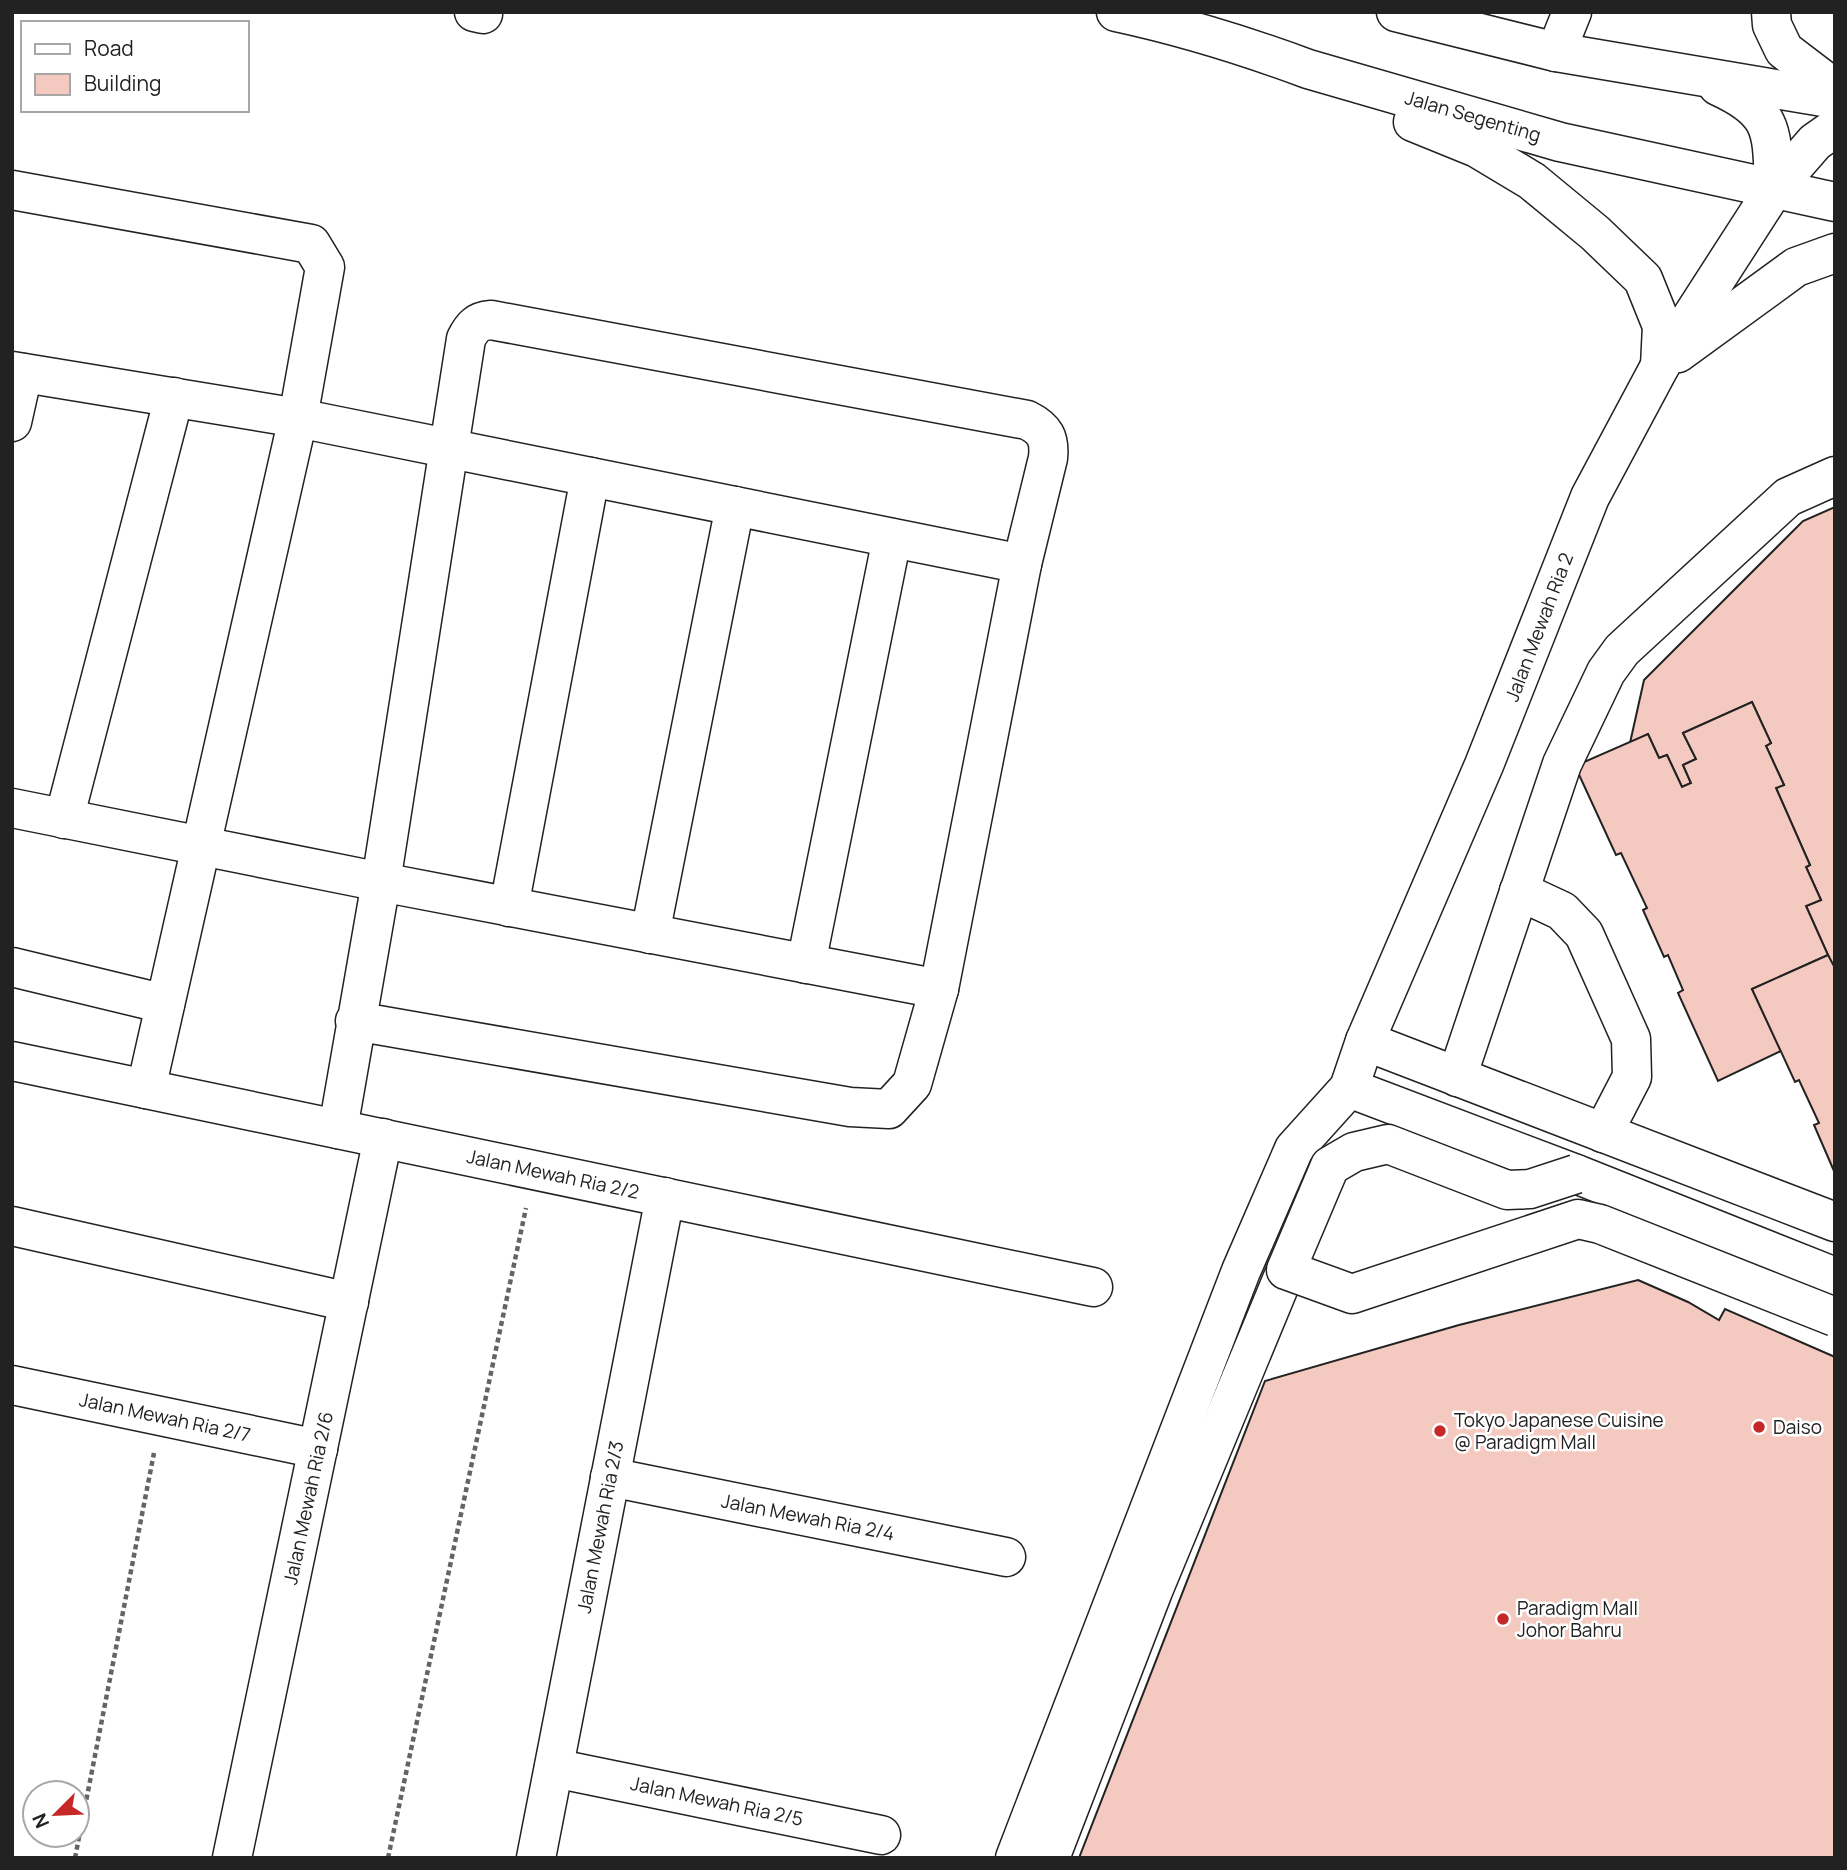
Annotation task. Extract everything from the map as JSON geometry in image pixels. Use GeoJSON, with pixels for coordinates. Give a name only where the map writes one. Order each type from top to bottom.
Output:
{"type":"FeatureCollection","features":[{"type":"Feature","properties":{"kind":"street","name":"Jalan Segenting"},"geometry":{"type":"LineString","coordinates":[[1116,12],[1560,142],[1835,202]]}},
{"type":"Feature","properties":{"kind":"street"},"geometry":{"type":"LineString","coordinates":[[1200,12],[1216,25],[1269,55]]}},
{"type":"Feature","properties":{"kind":"street"},"geometry":{"type":"LineString","coordinates":[[1396,12],[1556,52],[1835,99]]}},
{"type":"Feature","properties":{"kind":"street"},"geometry":{"type":"LineString","coordinates":[[1556,52],[1572,12]]}},
{"type":"Feature","properties":{"kind":"street"},"geometry":{"type":"LineString","coordinates":[[1771,12],[1772,25],[1784,50],[1835,89]]}},
{"type":"Feature","properties":{"kind":"street"},"geometry":{"type":"LineString","coordinates":[[1308,69],[1328,88],[1477,148],[1532,181],[1595,233],[1643,279],[1662,326],[1660,366]]}},
{"type":"Feature","properties":{"kind":"street"},"geometry":{"type":"LineString","coordinates":[[1700,77],[1742,97],[1762,114],[1772,144],[1774,189]]}},
{"type":"Feature","properties":{"kind":"street","name":"Jalan Mewah Ria 2"},"geometry":{"type":"LineString","coordinates":[[1349,1088],[1365,1041],[1484,765],[1590,496],[1660,366],[1774,189],[1815,142],[1835,128]]}},
{"type":"Feature","properties":{"kind":"street"},"geometry":{"type":"LineString","coordinates":[[12,190],[311,244],[325,267],[298,418],[146,1089]]}},
{"type":"Feature","properties":{"kind":"street"},"geometry":{"type":"LineString","coordinates":[[1660,366],[1796,267],[1835,253]]}},
{"type":"Feature","properties":{"kind":"street"},"geometry":{"type":"LineString","coordinates":[[338,1129],[355,1021],[381,882],[466,339],[472,327],[482,321],[491,320],[1027,420],[1041,427],[1049,442],[1048,458],[1022,564],[939,989],[912,1084],[890,1109],[850,1107],[355,1021]]}},
{"type":"Feature","properties":{"kind":"street"},"geometry":{"type":"LineString","coordinates":[[12,422],[18,372],[298,418],[1022,564]]}},
{"type":"Feature","properties":{"kind":"street"},"geometry":{"type":"LineString","coordinates":[[64,819],[174,397]]}},
{"type":"Feature","properties":{"kind":"street"},"geometry":{"type":"LineString","coordinates":[[509,907],[590,477]]}},
{"type":"Feature","properties":{"kind":"street"},"geometry":{"type":"LineString","coordinates":[[1457,1077],[1562,764],[1606,672],[1622,650],[1788,497],[1835,477]]}},
{"type":"Feature","properties":{"kind":"street"},"geometry":{"type":"LineString","coordinates":[[650,934],[736,506]]}},
{"type":"Feature","properties":{"kind":"street"},"geometry":{"type":"LineString","coordinates":[[806,964],[892,538]]}},
{"type":"Feature","properties":{"kind":"street"},"geometry":{"type":"LineString","coordinates":[[12,808],[939,989]]}},
{"type":"Feature","properties":{"kind":"street"},"geometry":{"type":"LineString","coordinates":[[1519,891],[1562,911],[1584,934],[1632,1039],[1632,1077],[1604,1133]]}},
{"type":"Feature","properties":{"kind":"street"},"geometry":{"type":"LineString","coordinates":[[12,967],[165,1004]]}},
{"type":"Feature","properties":{"kind":"street"},"geometry":{"type":"LineString","coordinates":[[1365,1041],[1835,1222]]}},
{"type":"Feature","properties":{"kind":"street","name":"Jalan Mewah Ria 2/2"},"geometry":{"type":"LineString","coordinates":[[12,1061],[1093,1287]]}},
{"type":"Feature","properties":{"kind":"street"},"geometry":{"type":"LineString","coordinates":[[1015,1858],[1236,1284],[1294,1149],[1349,1088],[1620,1191],[1835,1277]]}},
{"type":"Feature","properties":{"kind":"street","name":"Jalan Mewah Ria 2/6"},"geometry":{"type":"LineString","coordinates":[[232,1858],[383,1138]]}},
{"type":"Feature","properties":{"kind":"street"},"geometry":{"type":"LineString","coordinates":[[1050,1858],[1153,1591],[1329,1166],[1354,1152],[1388,1144],[1507,1190],[1530,1189],[1576,1174]]}},
{"type":"Feature","properties":{"kind":"street"},"geometry":{"type":"LineString","coordinates":[[1255,1240],[1357,1278],[1620,1191]]}},
{"type":"Feature","properties":{"kind":"street","name":"Jalan Mewah Ria 2/3"},"geometry":{"type":"LineString","coordinates":[[536,1858],[665,1197]]}},
{"type":"Feature","properties":{"kind":"street"},"geometry":{"type":"LineString","coordinates":[[1286,1270],[1352,1294],[1578,1219],[1601,1224],[1835,1317]]}},
{"type":"Feature","properties":{"kind":"street"},"geometry":{"type":"LineString","coordinates":[[12,1226],[349,1302]]}},
{"type":"Feature","properties":{"kind":"street","name":"Jalan Mewah Ria 2/7"},"geometry":{"type":"LineString","coordinates":[[13,1387],[318,1449]]}},
{"type":"Feature","properties":{"kind":"street","name":"Jalan Mewah Ria 2/4"},"geometry":{"type":"LineString","coordinates":[[610,1477],[1006,1557]]}},
{"type":"Feature","properties":{"kind":"street","name":"Jalan Mewah Ria 2/5"},"geometry":{"type":"LineString","coordinates":[[554,1768],[881,1835]]}},
{"type":"Feature","properties":{"kind":"path"},"geometry":{"type":"LineString","coordinates":[[388,1858],[534,1170]]}},
{"type":"Feature","properties":{"kind":"path"},"geometry":{"type":"LineString","coordinates":[[75,1858],[162,1416]]}},
{"type":"Feature","properties":{"kind":"building"},"geometry":{"type":"Polygon","coordinates":[[[1835,507],[1834,969],[1806,906],[1821,900],[1806,867],[1810,865],[1776,788],[1784,785],[1766,746],[1771,743],[1752,702],[1683,733],[1696,759],[1683,765],[1691,783],[1682,787],[1667,755],[1659,758],[1648,734],[1630,743],[1644,680],[1803,521],[1835,507]]]}},
{"type":"Feature","properties":{"kind":"building"},"geometry":{"type":"Polygon","coordinates":[[[1752,702],[1771,743],[1766,746],[1784,785],[1776,788],[1810,865],[1806,867],[1821,900],[1806,906],[1828,955],[1752,989],[1781,1051],[1718,1081],[1678,993],[1683,990],[1668,955],[1664,957],[1643,910],[1647,908],[1621,853],[1616,855],[1575,766],[1648,734],[1659,758],[1667,755],[1682,787],[1691,783],[1683,765],[1696,759],[1683,733],[1752,702]]]}},
{"type":"Feature","properties":{"kind":"building"},"geometry":{"type":"Polygon","coordinates":[[[1828,955],[1835,968],[1834,1171],[1814,1125],[1819,1123],[1799,1080],[1795,1082],[1752,989],[1828,955]]]}},
{"type":"Feature","properties":{"kind":"building","name":"Paradigm Mall Johor Bahru"},"geometry":{"type":"Polygon","coordinates":[[[1638,1280],[1688,1302],[1719,1320],[1725,1309],[1835,1357],[1835,1858],[1079,1858],[1265,1381],[1459,1325],[1638,1280]]]}},
{"type":"Feature","properties":{"kind":"place","name":"Daiso"},"geometry":{"type":"Point","coordinates":[1759,1427]}},
{"type":"Feature","properties":{"kind":"place","name":"Tokyo Japanese Cuisine @ Paradigm Mall"},"geometry":{"type":"Point","coordinates":[1440,1431]}},
{"type":"Feature","properties":{"kind":"place","name":"Paradigm Mall Johor Bahru"},"geometry":{"type":"Point","coordinates":[1503,1619]}}]}
